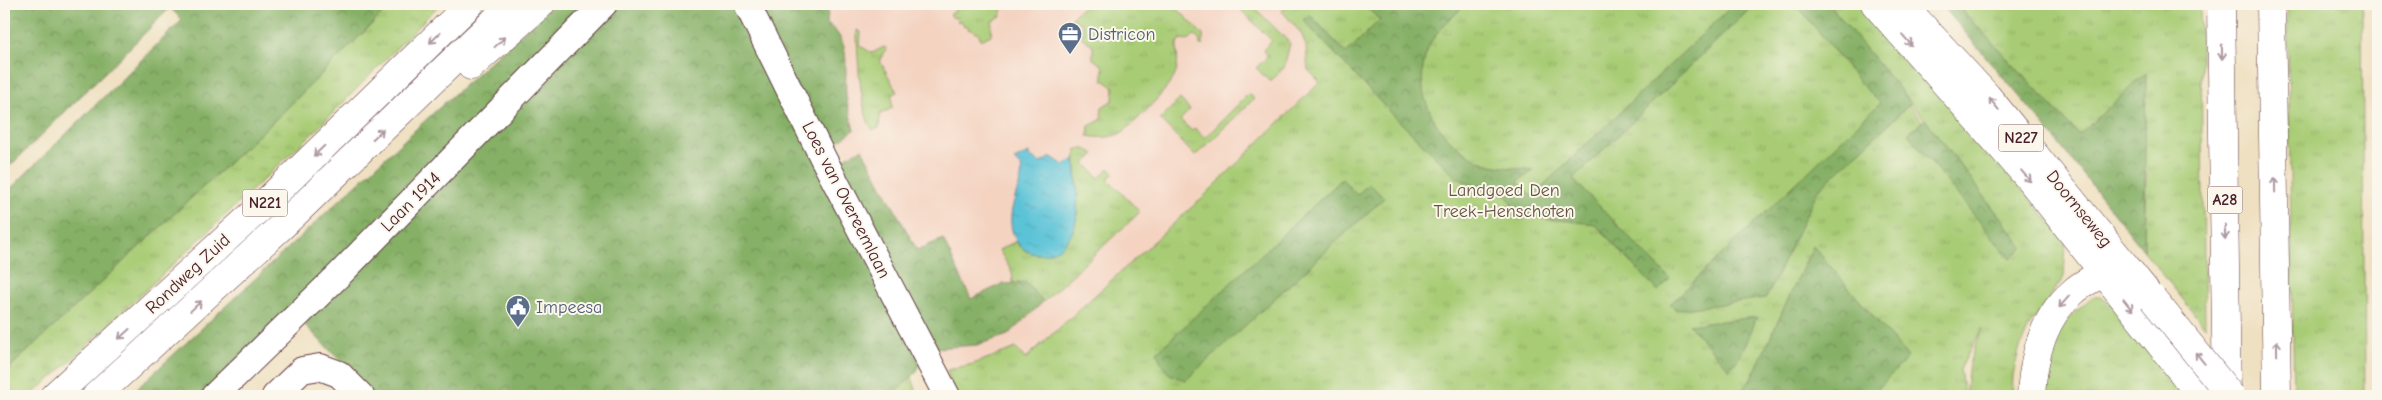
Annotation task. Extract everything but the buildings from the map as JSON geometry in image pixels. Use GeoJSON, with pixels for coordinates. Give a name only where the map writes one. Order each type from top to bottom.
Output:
{"type":"FeatureCollection","features":[{"type":"Feature","properties":{"kind":"main road","name":"Rondweg Zuid"},"geometry":{"type":"LineString","coordinates":[[54,396],[258,210],[470,4]]}},
{"type":"Feature","properties":{"kind":"main road","name":"Rondweg Zuid"},"geometry":{"type":"LineString","coordinates":[[96,396],[284,224],[512,4]]}},
{"type":"Feature","properties":{"kind":"main road","name":"N221"},"geometry":{"type":"LineString","coordinates":[[403,110],[480,61],[541,4]]}},
{"type":"Feature","properties":{"kind":"main road","name":"Doornseweg"},"geometry":{"type":"LineString","coordinates":[[1875,4],[2032,182],[2201,396]]}},
{"type":"Feature","properties":{"kind":"main road","name":"Doornseweg"},"geometry":{"type":"LineString","coordinates":[[1902,4],[1987,96],[2153,299],[2229,396]]}},
{"type":"Feature","properties":{"kind":"main road","name":"A28"},"geometry":{"type":"LineString","coordinates":[[2221,4],[2229,396]]}},
{"type":"Feature","properties":{"kind":"main road"},"geometry":{"type":"LineString","coordinates":[[2271,4],[2277,396]]}},
{"type":"Feature","properties":{"kind":"main road"},"geometry":{"type":"LineString","coordinates":[[2031,396],[2032,363],[2049,319],[2072,292],[2102,273],[2135,278]]}},
{"type":"Feature","properties":{"kind":"street","name":"Laan 1914"},"geometry":{"type":"LineString","coordinates":[[214,396],[338,275],[604,4]]}},
{"type":"Feature","properties":{"kind":"street","name":"Loes van Overeemlaan"},"geometry":{"type":"LineString","coordinates":[[747,4],[823,158],[947,396]]}},
{"type":"Feature","properties":{"kind":"street"},"geometry":{"type":"LineString","coordinates":[[275,396],[302,370],[320,367],[338,374],[361,396]]}},
{"type":"Feature","properties":{"kind":"shaded area"},"geometry":{"type":"Polygon","coordinates":[[[778,4],[1295,4],[1342,61],[1124,270],[984,396],[959,396],[778,4]]]}},
{"type":"Feature","properties":{"kind":"green space"},"geometry":{"type":"Polygon","coordinates":[[[4,4],[392,4],[280,115],[4,373],[4,195],[182,20],[170,8],[4,172],[4,4]]]}},
{"type":"Feature","properties":{"kind":"green space"},"geometry":{"type":"Polygon","coordinates":[[[392,4],[440,4],[317,129],[65,366],[30,396],[4,396],[4,373],[280,115],[392,4]]]}},
{"type":"Feature","properties":{"kind":"green space"},"geometry":{"type":"Polygon","coordinates":[[[554,4],[592,4],[201,396],[129,396],[429,117],[554,4]]]}},
{"type":"Feature","properties":{"kind":"green space"},"geometry":{"type":"Polygon","coordinates":[[[616,4],[736,4],[919,361],[917,372],[891,396],[375,396],[301,321],[616,4]]]}},
{"type":"Feature","properties":{"kind":"green space"},"geometry":{"type":"Polygon","coordinates":[[[754,4],[817,4],[828,11],[827,24],[841,39],[846,56],[846,96],[854,130],[836,143],[824,144],[754,4]]]}},
{"type":"Feature","properties":{"kind":"green space"},"geometry":{"type":"Polygon","coordinates":[[[956,4],[1002,4],[1001,16],[992,21],[991,35],[981,40],[978,32],[975,33],[972,29],[969,30],[967,25],[964,26],[961,21],[958,22],[956,17],[953,18],[950,14],[955,11],[956,4]]]}},
{"type":"Feature","properties":{"kind":"green space"},"geometry":{"type":"Polygon","coordinates":[[[1085,4],[1174,5],[1203,35],[1203,45],[1200,45],[1200,41],[1194,35],[1189,40],[1180,39],[1177,43],[1177,67],[1172,80],[1159,97],[1132,124],[1119,134],[1111,136],[1088,136],[1089,126],[1101,120],[1102,107],[1113,100],[1114,87],[1103,80],[1103,66],[1093,59],[1093,45],[1082,38],[1083,25],[1071,18],[1085,4]]]}},
{"type":"Feature","properties":{"kind":"green space"},"geometry":{"type":"Polygon","coordinates":[[[1235,4],[1251,4],[1290,43],[1284,68],[1270,82],[1256,68],[1268,56],[1263,50],[1272,41],[1235,4]]]}},
{"type":"Feature","properties":{"kind":"green space","name":"Landgoed Den Treek-Henschoten"},"geometry":{"type":"Polygon","coordinates":[[[1288,4],[1363,4],[1380,20],[1346,53],[1309,14],[1304,20],[1342,60],[1399,4],[1823,4],[1836,12],[1829,4],[1866,4],[2066,241],[2064,277],[2029,326],[2019,350],[2013,375],[2012,396],[1965,396],[1969,363],[1982,328],[1960,369],[1964,396],[954,396],[947,370],[973,364],[1016,348],[1025,359],[1204,196],[1320,82],[1308,70],[1306,46],[1301,33],[1282,11],[1288,4]],[[1879,65],[2020,249],[2023,247],[1934,131],[1879,65]]]}},
{"type":"Feature","properties":{"kind":"green space"},"geometry":{"type":"Polygon","coordinates":[[[1363,4],[1466,4],[1433,38],[1424,62],[1422,80],[1430,113],[1451,141],[1464,152],[1480,161],[1493,165],[1534,170],[1518,182],[1532,196],[1734,4],[1755,4],[1573,179],[1670,279],[1658,291],[1595,224],[1512,215],[1511,202],[1506,195],[1477,187],[1457,178],[1388,110],[1303,20],[1309,14],[1346,53],[1380,20],[1363,4]]]}},
{"type":"Feature","properties":{"kind":"green space"},"geometry":{"type":"Polygon","coordinates":[[[1796,4],[1829,4],[1911,103],[1818,190],[1766,298],[1676,310],[1670,304],[1880,103],[1861,84],[1796,4]]]}},
{"type":"Feature","properties":{"kind":"green space"},"geometry":{"type":"Polygon","coordinates":[[[1941,4],[1956,4],[2079,135],[2146,73],[2144,251],[2042,123],[1941,4]]]}},
{"type":"Feature","properties":{"kind":"green space"},"geometry":{"type":"Polygon","coordinates":[[[1956,4],[2200,4],[2205,327],[2144,251],[2146,173],[2084,131],[2079,135],[1956,4]]]}},
{"type":"Feature","properties":{"kind":"green space"},"geometry":{"type":"Polygon","coordinates":[[[2287,4],[2362,4],[2365,396],[2294,396],[2287,4]]]}},
{"type":"Feature","properties":{"kind":"green space"},"geometry":{"type":"Polygon","coordinates":[[[857,30],[861,32],[860,46],[872,53],[884,47],[887,49],[880,61],[897,92],[892,94],[892,108],[880,114],[879,128],[873,130],[865,111],[862,97],[857,30]]]}},
{"type":"Feature","properties":{"kind":"green space"},"geometry":{"type":"Polygon","coordinates":[[[1249,93],[1254,99],[1195,156],[1160,119],[1180,99],[1190,110],[1180,120],[1192,131],[1195,128],[1205,138],[1249,93]]]}},
{"type":"Feature","properties":{"kind":"green space"},"geometry":{"type":"Polygon","coordinates":[[[1925,119],[2023,247],[2010,259],[1908,134],[1925,119]]]}},
{"type":"Feature","properties":{"kind":"green space"},"geometry":{"type":"Polygon","coordinates":[[[862,149],[917,250],[943,239],[971,299],[1002,284],[1026,283],[1043,302],[1008,335],[977,345],[934,348],[834,163],[862,149]]]}},
{"type":"Feature","properties":{"kind":"green space"},"geometry":{"type":"Polygon","coordinates":[[[1076,149],[1085,149],[1095,154],[1085,163],[1099,178],[1109,168],[1114,173],[1108,179],[1140,212],[1043,302],[1026,283],[1013,283],[1012,272],[999,250],[1016,241],[1027,252],[1038,254],[1058,247],[1068,237],[1074,225],[1077,211],[1076,149]]]}},
{"type":"Feature","properties":{"kind":"green space"},"geometry":{"type":"Polygon","coordinates":[[[1342,179],[1357,195],[1369,183],[1384,198],[1186,380],[1170,374],[1162,364],[1157,352],[1342,179]]]}},
{"type":"Feature","properties":{"kind":"green space"},"geometry":{"type":"Polygon","coordinates":[[[1813,246],[1908,357],[1871,396],[1736,396],[1750,381],[1813,246]]]}},
{"type":"Feature","properties":{"kind":"green space"},"geometry":{"type":"Polygon","coordinates":[[[2092,297],[2100,297],[2113,305],[2188,396],[2037,396],[2044,355],[2063,324],[2092,297]]]}},
{"type":"Feature","properties":{"kind":"green space"},"geometry":{"type":"Polygon","coordinates":[[[1757,317],[1742,352],[1734,365],[1729,369],[1689,325],[1757,317]]]}},
{"type":"Feature","properties":{"kind":"green space"},"geometry":{"type":"Polygon","coordinates":[[[904,353],[918,396],[852,396],[904,353]]]}},
{"type":"Feature","properties":{"kind":"water"},"geometry":{"type":"Polygon","coordinates":[[[1029,153],[1029,156],[1040,163],[1052,157],[1063,165],[1075,159],[1078,198],[1074,227],[1064,244],[1056,250],[1046,253],[1037,254],[1020,246],[1014,236],[1011,224],[1013,205],[1022,172],[1021,166],[1014,160],[1029,153]]]}},
{"type":"Feature","properties":{"kind":"place","name":"Districon"},"geometry":{"type":"Point","coordinates":[1070,55]}},
{"type":"Feature","properties":{"kind":"place","name":"Impeesa"},"geometry":{"type":"Point","coordinates":[518,328]}}]}
